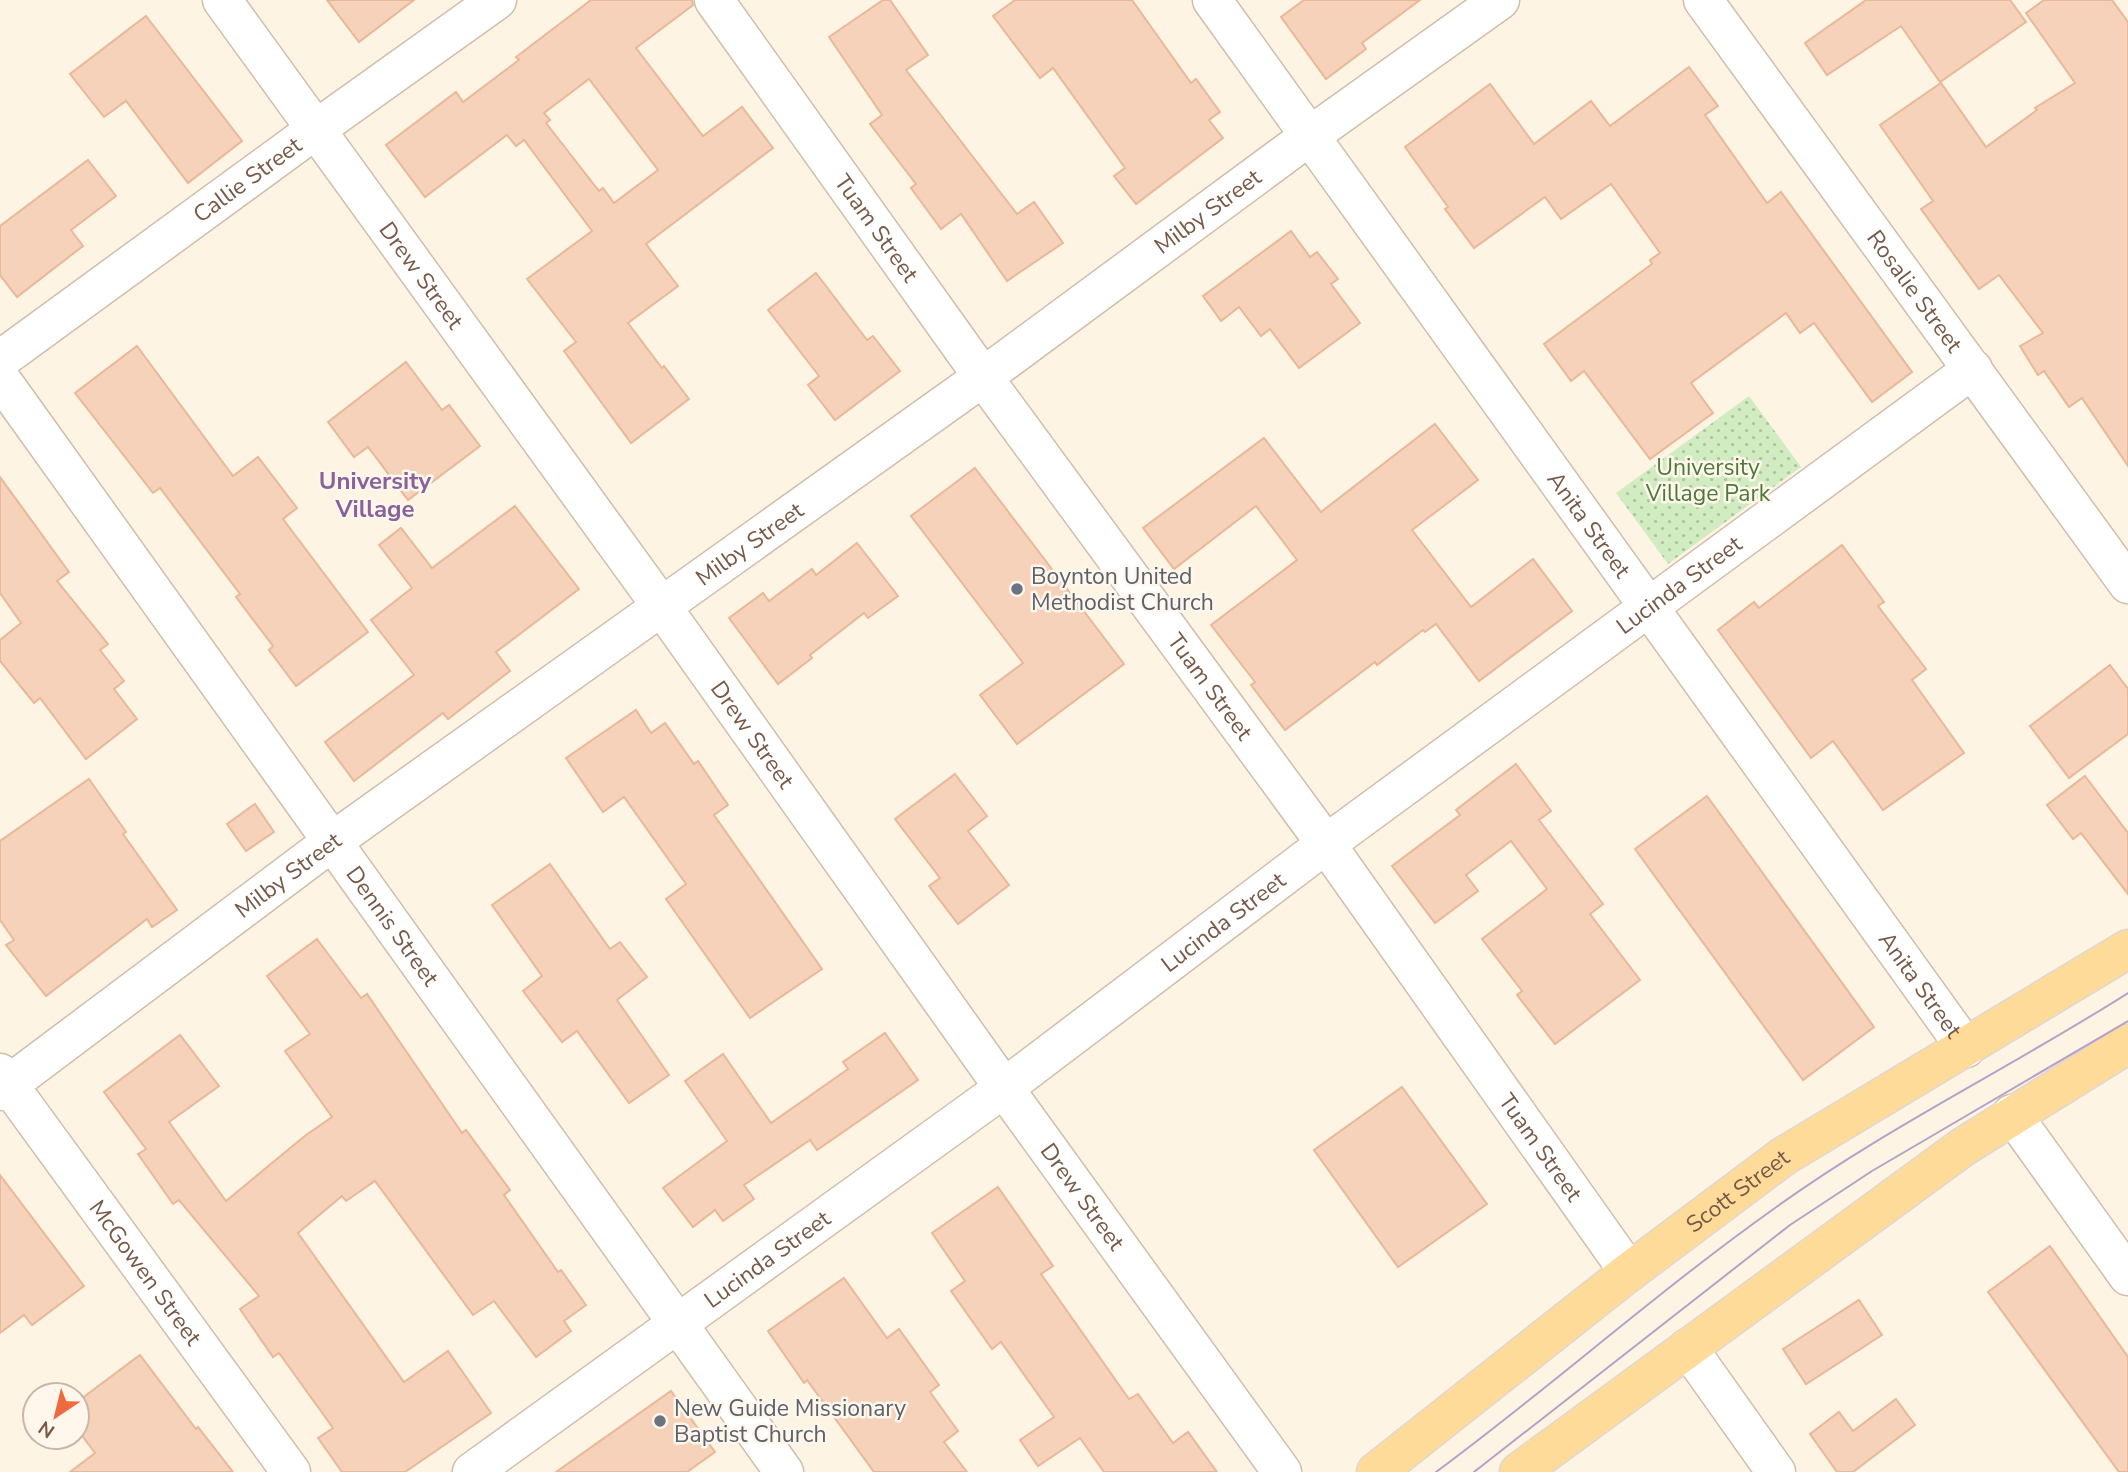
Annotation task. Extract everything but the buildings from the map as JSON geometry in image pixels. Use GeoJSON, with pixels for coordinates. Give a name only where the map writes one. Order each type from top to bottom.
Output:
{"type":"FeatureCollection","features":[{"type":"Feature","properties":{"kind":"main road","name":"Scott Street"},"geometry":{"type":"LineString","coordinates":[[1376,1472],[1629,1272],[1784,1156],[2128,949]]}},
{"type":"Feature","properties":{"kind":"main road"},"geometry":{"type":"LineString","coordinates":[[1519,1472],[1963,1147],[2128,1044]]}},
{"type":"Feature","properties":{"kind":"street","name":"Drew Street"},"geometry":{"type":"LineString","coordinates":[[222,0],[662,607],[1003,1088],[1282,1472]]}},
{"type":"Feature","properties":{"kind":"street","name":"Callie Street"},"geometry":{"type":"LineString","coordinates":[[0,360],[497,0]]}},
{"type":"Feature","properties":{"kind":"street","name":"Tuam Street"},"geometry":{"type":"LineString","coordinates":[[713,0],[983,377],[1326,844],[1629,1272]]}},
{"type":"Feature","properties":{"kind":"street","name":"Anita Street"},"geometry":{"type":"LineString","coordinates":[[1212,0],[1966,1048]]}},
{"type":"Feature","properties":{"kind":"street","name":"Milby Street"},"geometry":{"type":"LineString","coordinates":[[3,1083],[333,841],[983,377],[1311,135],[1500,0]]}},
{"type":"Feature","properties":{"kind":"street","name":"Rosalie Street"},"geometry":{"type":"LineString","coordinates":[[1703,0],[2128,584]]}},
{"type":"Feature","properties":{"kind":"street","name":"Lucinda Street"},"geometry":{"type":"LineString","coordinates":[[472,1472],[1003,1088],[1648,605],[1972,369]]}},
{"type":"Feature","properties":{"kind":"street","name":"Dennis Street"},"geometry":{"type":"LineString","coordinates":[[0,378],[784,1472]]}},
{"type":"Feature","properties":{"kind":"street","name":"McGowen Street"},"geometry":{"type":"LineString","coordinates":[[3,1083],[291,1472]]}},
{"type":"Feature","properties":{"kind":"street"},"geometry":{"type":"LineString","coordinates":[[2012,1114],[2128,1276]]}},
{"type":"Feature","properties":{"kind":"street"},"geometry":{"type":"LineString","coordinates":[[1688,1348],[1776,1472]]}},
{"type":"Feature","properties":{"kind":"green space","name":"University Village Park"},"geometry":{"type":"Polygon","coordinates":[[[1749,396],[1801,467],[1668,564],[1616,493],[1749,396]]]}},
{"type":"Feature","properties":{"kind":"tram line"},"geometry":{"type":"LineString","coordinates":[[1436,1472],[1689,1272],[1775,1208],[1905,1124],[2128,993]]}},
{"type":"Feature","properties":{"kind":"tram line"},"geometry":{"type":"LineString","coordinates":[[1474,1472],[1790,1225],[1872,1171],[2128,1021]]}},
{"type":"Feature","properties":{"kind":"place","name":"Boynton United Methodist Church"},"geometry":{"type":"Point","coordinates":[1017,589]}},
{"type":"Feature","properties":{"kind":"place","name":"New Guide Missionary Baptist Church"},"geometry":{"type":"Point","coordinates":[660,1421]}},
{"type":"Feature","properties":{"kind":"district","name":"University Village"},"geometry":{"type":"Point","coordinates":[375,495]}}]}
